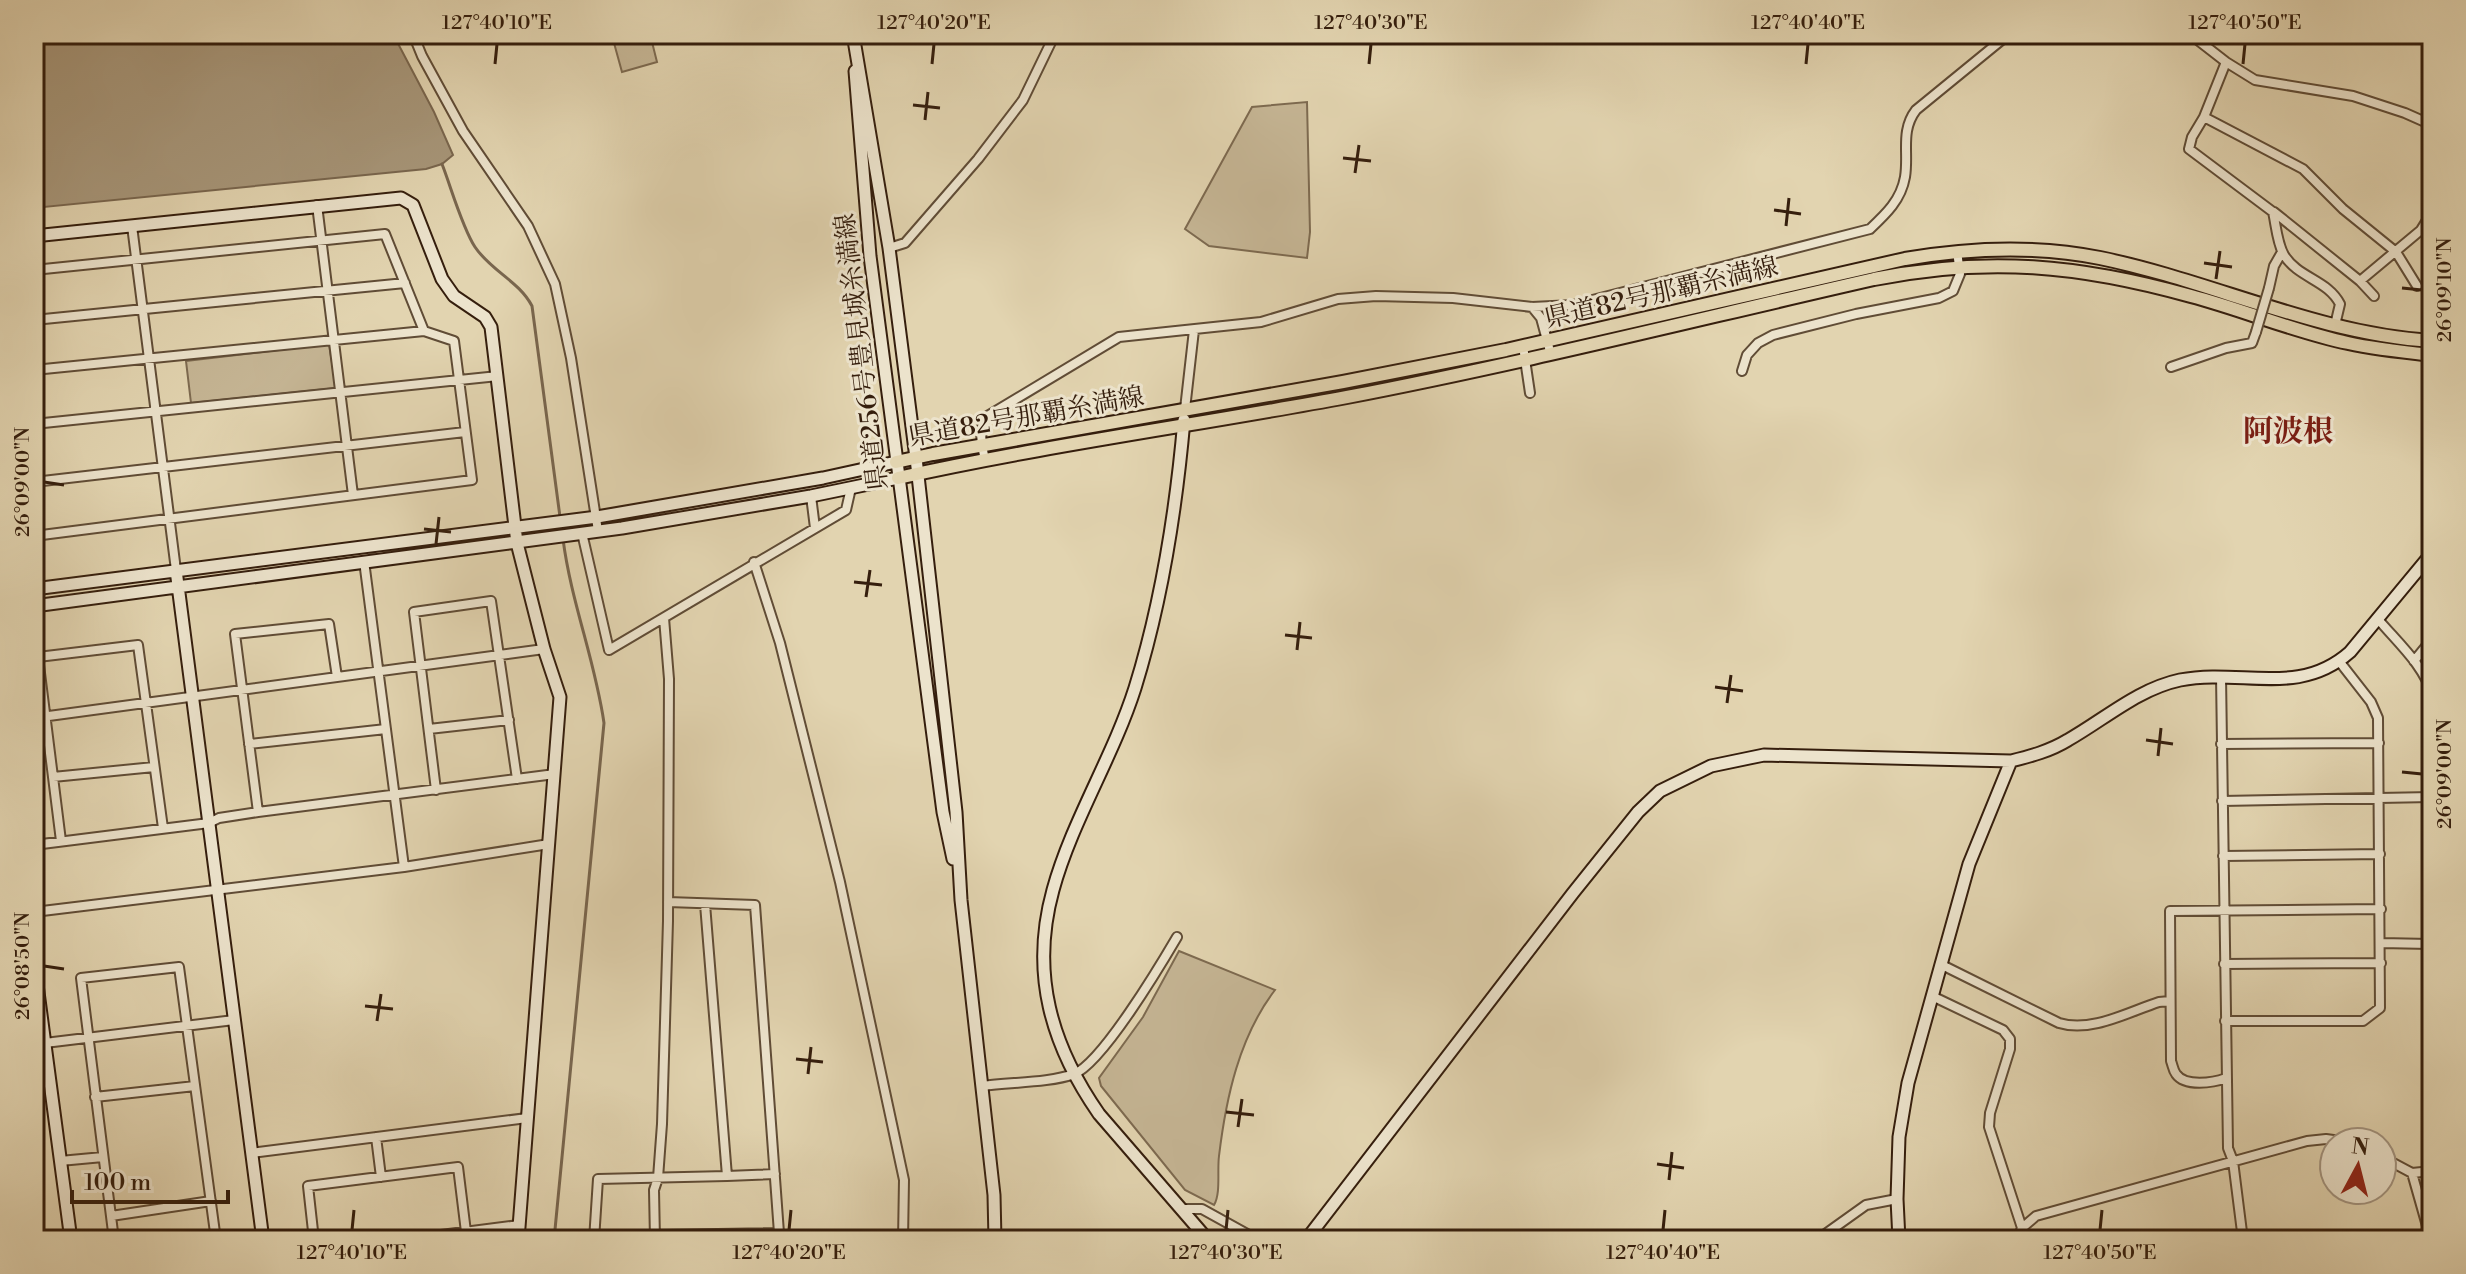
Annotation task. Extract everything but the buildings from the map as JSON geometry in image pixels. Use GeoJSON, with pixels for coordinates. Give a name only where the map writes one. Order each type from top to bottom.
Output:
{"type":"FeatureCollection","features":[{"type":"Feature","properties":{"kind":"main road","name":"県道82号那覇糸満線"},"geometry":{"type":"LineString","coordinates":[[896,462],[1343,382],[1547,341],[1890,262],[1957,251],[2035,250],[2099,258],[2352,330],[2432,341]]}},
{"type":"Feature","properties":{"kind":"main road","name":"県道82号那覇糸満線"},"geometry":{"type":"LineString","coordinates":[[898,478],[1526,361],[1907,272],[1959,266],[2024,266],[2102,274],[2193,296],[2348,343],[2432,355]]}},
{"type":"Feature","properties":{"kind":"street"},"geometry":{"type":"LineString","coordinates":[[413,34],[463,131],[528,226],[555,284],[571,358],[598,531]]}},
{"type":"Feature","properties":{"kind":"street","name":"県道256号豊見城糸満線"},"geometry":{"type":"LineString","coordinates":[[853,34],[889,248],[918,474],[956,812],[961,900],[996,1212],[995,1240]]}},
{"type":"Feature","properties":{"kind":"street","name":"県道256号豊見城糸満線"},"geometry":{"type":"LineString","coordinates":[[853,34],[870,256],[943,812],[961,900]]}},
{"type":"Feature","properties":{"kind":"street"},"geometry":{"type":"LineString","coordinates":[[889,248],[905,243],[978,159],[1023,100],[1055,34]]}},
{"type":"Feature","properties":{"kind":"street"},"geometry":{"type":"LineString","coordinates":[[985,460],[982,423],[986,417],[1119,337],[1261,322],[1338,299],[1376,296],[1453,298],[1532,307],[1573,305],[1870,229],[1892,209],[1902,186],[1909,119],[2009,34]]}},
{"type":"Feature","properties":{"kind":"street"},"geometry":{"type":"LineString","coordinates":[[2190,34],[2255,80],[2353,96],[2432,125]]}},
{"type":"Feature","properties":{"kind":"street"},"geometry":{"type":"LineString","coordinates":[[2226,62],[2189,149],[2360,281],[2374,296]]}},
{"type":"Feature","properties":{"kind":"street"},"geometry":{"type":"LineString","coordinates":[[2204,117],[2303,169],[2343,209],[2396,252],[2417,286]]}},
{"type":"Feature","properties":{"kind":"street"},"geometry":{"type":"LineString","coordinates":[[34,236],[401,198],[413,205],[442,279],[454,296],[485,317],[491,327],[517,543],[544,649],[560,697],[518,1240]]}},
{"type":"Feature","properties":{"kind":"street"},"geometry":{"type":"LineString","coordinates":[[317,205],[353,495]]}},
{"type":"Feature","properties":{"kind":"street"},"geometry":{"type":"LineString","coordinates":[[2273,212],[2282,252],[2291,265],[2334,293],[2340,304],[2335,325]]}},
{"type":"Feature","properties":{"kind":"street"},"geometry":{"type":"LineString","coordinates":[[2360,281],[2421,230],[2432,212]]}},
{"type":"Feature","properties":{"kind":"street"},"geometry":{"type":"LineString","coordinates":[[132,226],[263,1240]]}},
{"type":"Feature","properties":{"kind":"street"},"geometry":{"type":"LineString","coordinates":[[34,270],[385,234],[424,331]]}},
{"type":"Feature","properties":{"kind":"street"},"geometry":{"type":"LineString","coordinates":[[1742,371],[1747,355],[1758,343],[1773,335],[1856,314],[1939,298],[1953,291],[1960,274],[1957,251]]}},
{"type":"Feature","properties":{"kind":"street"},"geometry":{"type":"LineString","coordinates":[[2171,367],[2226,348],[2252,343],[2282,252]]}},
{"type":"Feature","properties":{"kind":"street"},"geometry":{"type":"LineString","coordinates":[[34,320],[405,283]]}},
{"type":"Feature","properties":{"kind":"street"},"geometry":{"type":"LineString","coordinates":[[1532,307],[1541,318],[1551,355]]}},
{"type":"Feature","properties":{"kind":"street"},"geometry":{"type":"LineString","coordinates":[[1194,330],[1179,477],[1162,587],[1133,692],[1063,863],[1048,914],[1044,963],[1052,1024],[1073,1074],[1099,1114],[1208,1240]]}},
{"type":"Feature","properties":{"kind":"street"},"geometry":{"type":"LineString","coordinates":[[34,370],[424,331],[454,341],[472,480],[34,536]]}},
{"type":"Feature","properties":{"kind":"street"},"geometry":{"type":"LineString","coordinates":[[1523,346],[1530,393]]}},
{"type":"Feature","properties":{"kind":"street"},"geometry":{"type":"LineString","coordinates":[[34,424],[498,376]]}},
{"type":"Feature","properties":{"kind":"street"},"geometry":{"type":"LineString","coordinates":[[34,482],[465,432]]}},
{"type":"Feature","properties":{"kind":"street"},"geometry":{"type":"LineString","coordinates":[[34,589],[597,517],[796,483],[896,462]]}},
{"type":"Feature","properties":{"kind":"street"},"geometry":{"type":"LineString","coordinates":[[34,606],[579,534],[811,496],[898,478]]}},
{"type":"Feature","properties":{"kind":"street"},"geometry":{"type":"LineString","coordinates":[[579,534],[609,650],[846,510],[851,488]]}},
{"type":"Feature","properties":{"kind":"street"},"geometry":{"type":"LineString","coordinates":[[811,496],[815,528]]}},
{"type":"Feature","properties":{"kind":"street"},"geometry":{"type":"LineString","coordinates":[[1306,1240],[1573,893],[1638,812],[1660,791],[1711,766],[1764,755],[2011,761],[2036,755],[2066,742],[2136,697],[2179,680],[2221,676],[2297,679],[2339,661],[2432,553]]}},
{"type":"Feature","properties":{"kind":"street"},"geometry":{"type":"LineString","coordinates":[[364,561],[404,867]]}},
{"type":"Feature","properties":{"kind":"street"},"geometry":{"type":"LineString","coordinates":[[754,562],[780,643],[840,882],[904,1180],[903,1240]]}},
{"type":"Feature","properties":{"kind":"street"},"geometry":{"type":"LineString","coordinates":[[436,790],[414,612],[445,607],[491,601],[517,779]]}},
{"type":"Feature","properties":{"kind":"street"},"geometry":{"type":"LineString","coordinates":[[664,618],[669,679],[668,902],[658,1178],[654,1190],[655,1237],[779,1233],[755,905],[668,902]]}},
{"type":"Feature","properties":{"kind":"street"},"geometry":{"type":"LineString","coordinates":[[2377,618],[2414,661],[2431,689]]}},
{"type":"Feature","properties":{"kind":"street"},"geometry":{"type":"LineString","coordinates":[[258,812],[235,634],[329,624],[337,677]]}},
{"type":"Feature","properties":{"kind":"street"},"geometry":{"type":"LineString","coordinates":[[2414,661],[2432,639]]}},
{"type":"Feature","properties":{"kind":"street"},"geometry":{"type":"LineString","coordinates":[[61,841],[38,657],[138,645],[163,828]]}},
{"type":"Feature","properties":{"kind":"street"},"geometry":{"type":"LineString","coordinates":[[34,718],[544,649]]}},
{"type":"Feature","properties":{"kind":"street"},"geometry":{"type":"LineString","coordinates":[[2225,1021],[2363,1021],[2380,1008],[2378,718],[2371,702],[2339,661]]}},
{"type":"Feature","properties":{"kind":"street"},"geometry":{"type":"LineString","coordinates":[[2221,676],[2228,1148],[2233,1161],[2243,1240]]}},
{"type":"Feature","properties":{"kind":"street"},"geometry":{"type":"LineString","coordinates":[[429,729],[509,720]]}},
{"type":"Feature","properties":{"kind":"street"},"geometry":{"type":"LineString","coordinates":[[249,744],[386,729]]}},
{"type":"Feature","properties":{"kind":"street"},"geometry":{"type":"LineString","coordinates":[[2221,744],[2379,743]]}},
{"type":"Feature","properties":{"kind":"street"},"geometry":{"type":"LineString","coordinates":[[1899,1240],[1899,1137],[1908,1083],[1969,864],[2011,761]]}},
{"type":"Feature","properties":{"kind":"street"},"geometry":{"type":"LineString","coordinates":[[53,777],[154,767]]}},
{"type":"Feature","properties":{"kind":"street"},"geometry":{"type":"LineString","coordinates":[[34,845],[209,823],[219,818],[258,812],[555,774]]}},
{"type":"Feature","properties":{"kind":"street"},"geometry":{"type":"LineString","coordinates":[[2222,801],[2432,797]]}},
{"type":"Feature","properties":{"kind":"street"},"geometry":{"type":"LineString","coordinates":[[2381,943],[2430,944],[2432,815]]}},
{"type":"Feature","properties":{"kind":"street"},"geometry":{"type":"LineString","coordinates":[[34,912],[404,867],[549,844]]}},
{"type":"Feature","properties":{"kind":"street"},"geometry":{"type":"LineString","coordinates":[[2223,856],[2380,854]]}},
{"type":"Feature","properties":{"kind":"street"},"geometry":{"type":"LineString","coordinates":[[705,904],[727,1176]]}},
{"type":"Feature","properties":{"kind":"street"},"geometry":{"type":"LineString","coordinates":[[2226,1078],[2214,1083],[2186,1081],[2176,1075],[2171,1061],[2170,911],[2381,909]]}},
{"type":"Feature","properties":{"kind":"street"},"geometry":{"type":"LineString","coordinates":[[983,1086],[1073,1074],[1088,1066],[1142,995],[1177,937]]}},
{"type":"Feature","properties":{"kind":"street"},"geometry":{"type":"LineString","coordinates":[[34,962],[71,1240]]}},
{"type":"Feature","properties":{"kind":"street"},"geometry":{"type":"LineString","coordinates":[[2224,964],[2381,963]]}},
{"type":"Feature","properties":{"kind":"street"},"geometry":{"type":"LineString","coordinates":[[1940,964],[2073,1027],[2088,1026],[2170,1001]]}},
{"type":"Feature","properties":{"kind":"street"},"geometry":{"type":"LineString","coordinates":[[114,1240],[81,978],[179,967],[216,1240]]}},
{"type":"Feature","properties":{"kind":"street"},"geometry":{"type":"LineString","coordinates":[[1932,996],[2003,1030],[2010,1039],[1989,1127],[2022,1228],[2033,1240]]}},
{"type":"Feature","properties":{"kind":"street"},"geometry":{"type":"LineString","coordinates":[[45,1043],[234,1020]]}},
{"type":"Feature","properties":{"kind":"street"},"geometry":{"type":"LineString","coordinates":[[95,1097],[195,1086]]}},
{"type":"Feature","properties":{"kind":"street"},"geometry":{"type":"LineString","coordinates":[[251,1153],[527,1118]]}},
{"type":"Feature","properties":{"kind":"street"},"geometry":{"type":"LineString","coordinates":[[376,1137],[381,1177]]}},
{"type":"Feature","properties":{"kind":"street"},"geometry":{"type":"LineString","coordinates":[[2017,1240],[2022,1228],[2036,1216],[2318,1140]]}},
{"type":"Feature","properties":{"kind":"street"},"geometry":{"type":"LineString","coordinates":[[60,1161],[103,1157]]}},
{"type":"Feature","properties":{"kind":"street"},"geometry":{"type":"LineString","coordinates":[[2398,1166],[2412,1173],[2432,1171]]}},
{"type":"Feature","properties":{"kind":"street"},"geometry":{"type":"LineString","coordinates":[[314,1240],[308,1186],[458,1167],[467,1236]]}},
{"type":"Feature","properties":{"kind":"street"},"geometry":{"type":"LineString","coordinates":[[2412,1173],[2431,1240]]}},
{"type":"Feature","properties":{"kind":"street"},"geometry":{"type":"LineString","coordinates":[[594,1240],[598,1179],[775,1174]]}},
{"type":"Feature","properties":{"kind":"street"},"geometry":{"type":"LineString","coordinates":[[1817,1240],[1866,1205],[1897,1199]]}},
{"type":"Feature","properties":{"kind":"street"},"geometry":{"type":"LineString","coordinates":[[111,1216],[211,1201]]}},
{"type":"Feature","properties":{"kind":"street"},"geometry":{"type":"LineString","coordinates":[[1181,1209],[1202,1209],[1258,1240]]}},
{"type":"Feature","properties":{"kind":"street"},"geometry":{"type":"LineString","coordinates":[[402,1240],[467,1236],[519,1225]]}},
{"type":"Feature","properties":{"kind":"shaded area"},"geometry":{"type":"Polygon","coordinates":[[[34,34],[393,34],[453,155],[442,164],[426,169],[34,208],[34,34]]]}},
{"type":"Feature","properties":{"kind":"shaded area"},"geometry":{"type":"Polygon","coordinates":[[[650,34],[657,62],[622,72],[614,43],[650,34]]]}},
{"type":"Feature","properties":{"kind":"shaded area"},"geometry":{"type":"Polygon","coordinates":[[[1307,102],[1310,232],[1307,258],[1209,246],[1185,229],[1252,107],[1307,102]]]}},
{"type":"Feature","properties":{"kind":"shaded area"},"geometry":{"type":"Polygon","coordinates":[[[329,344],[336,388],[191,403],[186,361],[329,344]]]}},
{"type":"Feature","properties":{"kind":"shaded area"},"geometry":{"type":"Polygon","coordinates":[[[1179,951],[1275,990],[1243,1048],[1230,1090],[1214,1205],[1185,1190],[1101,1086],[1099,1078],[1143,1017],[1179,951]]]}},
{"type":"Feature","properties":{"kind":"waterway"},"geometry":{"type":"LineString","coordinates":[[442,164],[475,247],[520,290],[532,306],[562,532]]}},
{"type":"Feature","properties":{"kind":"waterway"},"geometry":{"type":"LineString","coordinates":[[554,1240],[604,723],[563,539]]}},
{"type":"Feature","properties":{"kind":"district","name":"阿波根"},"geometry":{"type":"Point","coordinates":[2288,431]}}]}
